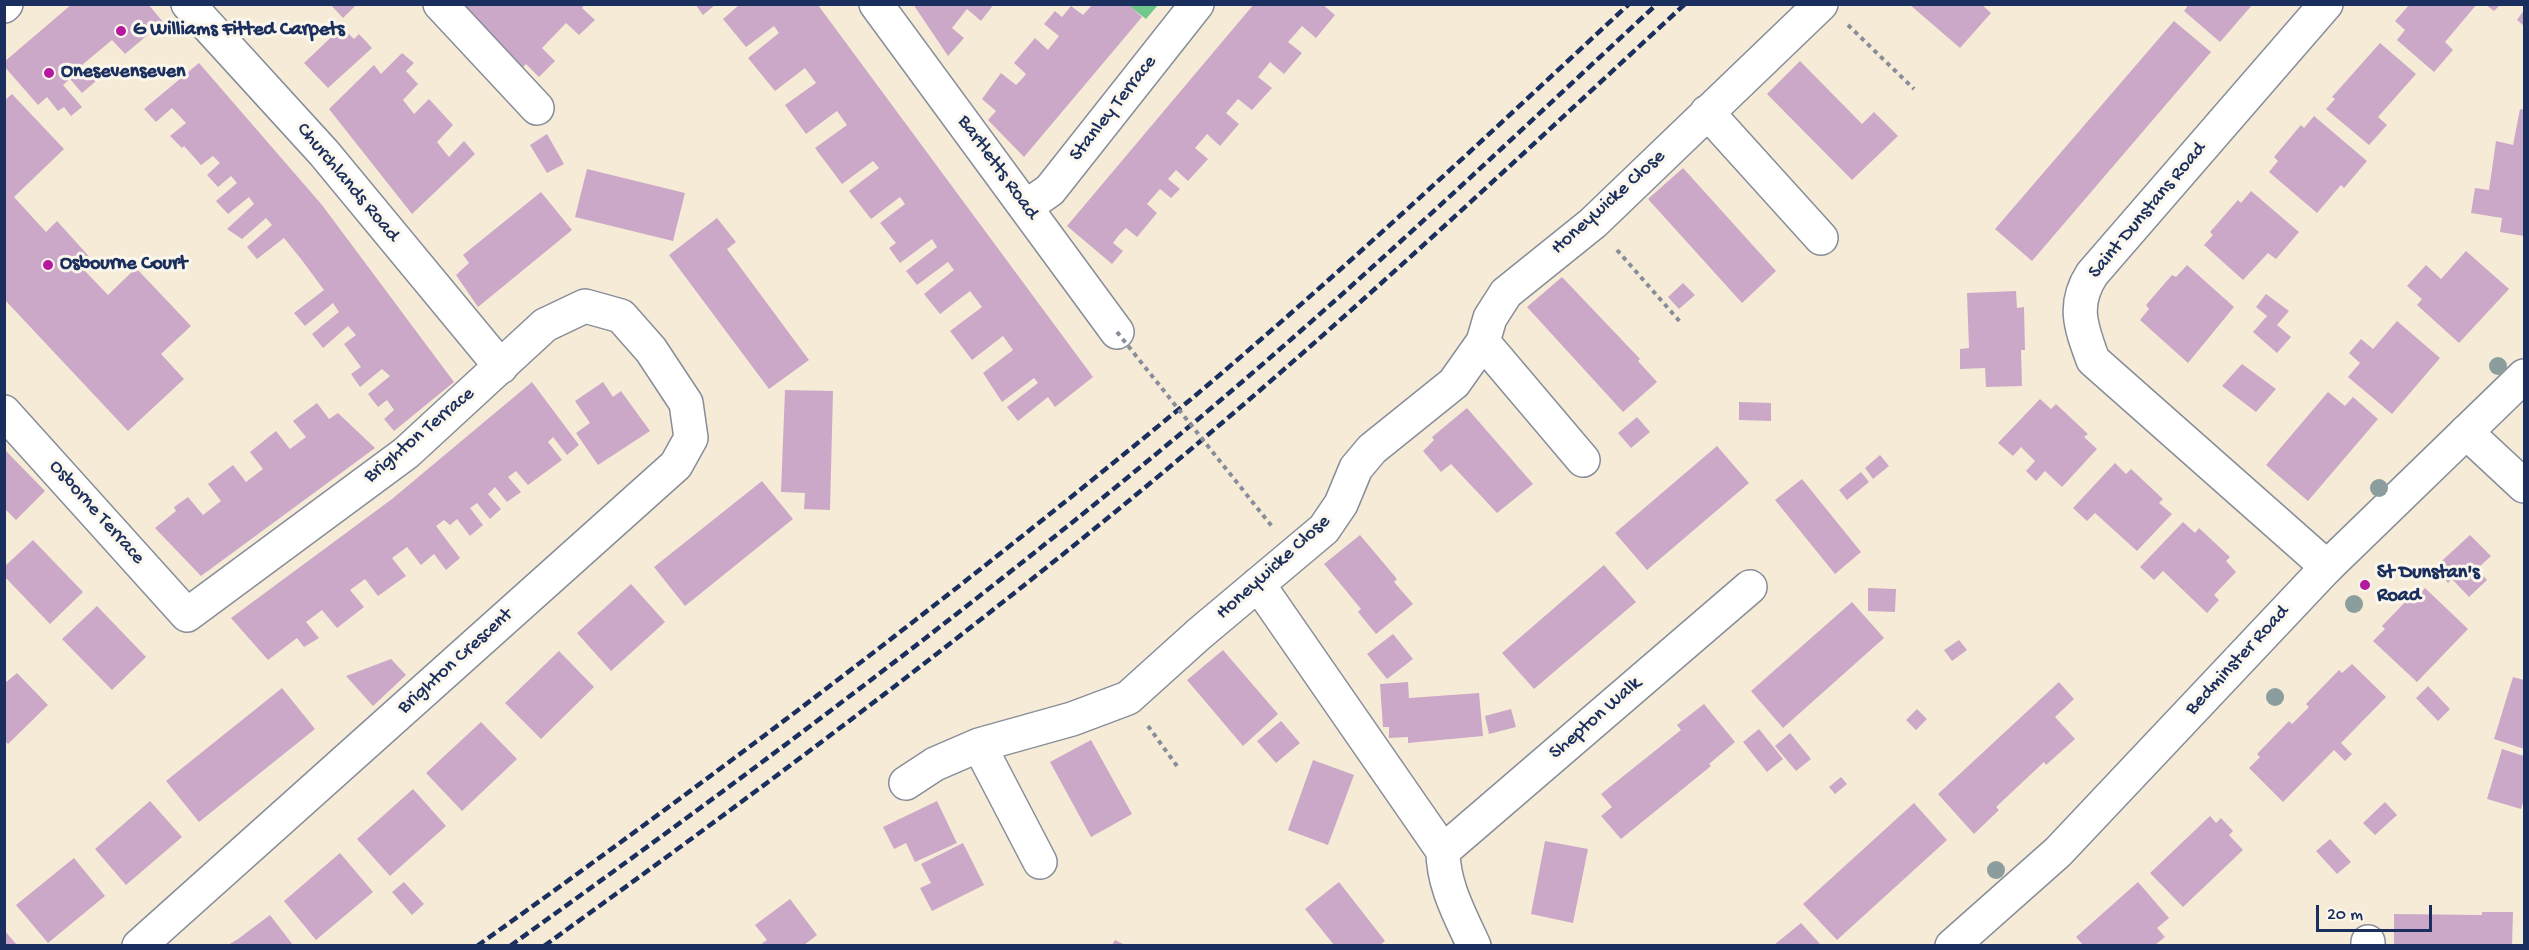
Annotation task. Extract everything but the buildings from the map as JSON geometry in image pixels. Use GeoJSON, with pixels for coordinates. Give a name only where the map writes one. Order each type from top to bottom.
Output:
{"type":"FeatureCollection","features":[{"type":"Feature","properties":{"kind":"street","name":"Churchlands Road"},"geometry":{"type":"LineString","coordinates":[[188,4],[324,153],[501,367]]}},
{"type":"Feature","properties":{"kind":"street"},"geometry":{"type":"LineString","coordinates":[[440,4],[537,108]]}},
{"type":"Feature","properties":{"kind":"street","name":"Bartletts Road"},"geometry":{"type":"LineString","coordinates":[[876,4],[1117,332]]}},
{"type":"Feature","properties":{"kind":"street","name":"Stanley Terrace"},"geometry":{"type":"LineString","coordinates":[[1026,207],[1050,190],[1197,4]]}},
{"type":"Feature","properties":{"kind":"street","name":"Saint Dunstans Road"},"geometry":{"type":"LineString","coordinates":[[2326,4],[2092,274],[2082,290],[2079,312],[2093,360],[2327,567]]}},
{"type":"Feature","properties":{"kind":"street","name":"Honeywicke Close"},"geometry":{"type":"LineString","coordinates":[[906,783],[935,764],[979,745],[1072,719],[1128,698],[1324,529],[1341,504],[1356,468],[1372,449],[1454,383],[1483,342],[1490,318],[1506,292],[1593,223],[1707,112],[1832,12]]}},
{"type":"Feature","properties":{"kind":"street"},"geometry":{"type":"LineString","coordinates":[[1707,112],[1821,238]]}},
{"type":"Feature","properties":{"kind":"street","name":"Brighton Terrace"},"geometry":{"type":"LineString","coordinates":[[187,615],[406,453],[544,325],[585,306],[621,316],[651,350]]}},
{"type":"Feature","properties":{"kind":"street"},"geometry":{"type":"LineString","coordinates":[[1483,342],[1583,460]]}},
{"type":"Feature","properties":{"kind":"street","name":"Brighton Crescent"},"geometry":{"type":"LineString","coordinates":[[139,945],[676,465],[691,438],[686,403],[651,350]]}},
{"type":"Feature","properties":{"kind":"street","name":"Bedminster Road"},"geometry":{"type":"LineString","coordinates":[[1954,945],[2058,852],[2327,567],[2524,376]]}},
{"type":"Feature","properties":{"kind":"street","name":"Osborne Terrace"},"geometry":{"type":"LineString","coordinates":[[4,412],[187,615]]}},
{"type":"Feature","properties":{"kind":"street"},"geometry":{"type":"LineString","coordinates":[[2466,432],[2524,486]]}},
{"type":"Feature","properties":{"kind":"street"},"geometry":{"type":"LineString","coordinates":[[1258,585],[1443,851],[1443,867],[1448,889],[1474,945]]}},
{"type":"Feature","properties":{"kind":"street","name":"Shepton Walk"},"geometry":{"type":"LineString","coordinates":[[1443,851],[1750,587]]}},
{"type":"Feature","properties":{"kind":"street"},"geometry":{"type":"LineString","coordinates":[[979,745],[1040,862]]}},
{"type":"Feature","properties":{"kind":"path"},"geometry":{"type":"LineString","coordinates":[[1832,12],[1914,89]]}},
{"type":"Feature","properties":{"kind":"path"},"geometry":{"type":"LineString","coordinates":[[1593,223],[1682,324]]}},
{"type":"Feature","properties":{"kind":"path"},"geometry":{"type":"LineString","coordinates":[[1117,332],[1274,530]]}},
{"type":"Feature","properties":{"kind":"path"},"geometry":{"type":"LineString","coordinates":[[1128,698],[1177,766]]}},
{"type":"Feature","properties":{"kind":"green space"},"geometry":{"type":"Polygon","coordinates":[[[1128,5],[1158,5],[1146,19],[1128,5]]]}},
{"type":"Feature","properties":{"kind":"railway"},"geometry":{"type":"LineString","coordinates":[[477,946],[659,814],[927,611],[1190,400],[1412,205],[1629,4]]}},
{"type":"Feature","properties":{"kind":"railway"},"geometry":{"type":"LineString","coordinates":[[510,946],[774,753],[948,621],[1119,485],[1319,315],[1657,4]]}},
{"type":"Feature","properties":{"kind":"railway"},"geometry":{"type":"LineString","coordinates":[[544,946],[885,694],[1135,496],[1335,324],[1685,4]]}},
{"type":"Feature","properties":{"kind":"place","name":"G Williams Fitted Carpets"},"geometry":{"type":"Point","coordinates":[121,31]}},
{"type":"Feature","properties":{"kind":"place","name":"Onesevenseven"},"geometry":{"type":"Point","coordinates":[49,73]}},
{"type":"Feature","properties":{"kind":"place","name":"Osbourne Court"},"geometry":{"type":"Point","coordinates":[48,265]}},
{"type":"Feature","properties":{"kind":"place","name":"St Dunstan's Road"},"geometry":{"type":"Point","coordinates":[2365,585]}}]}
